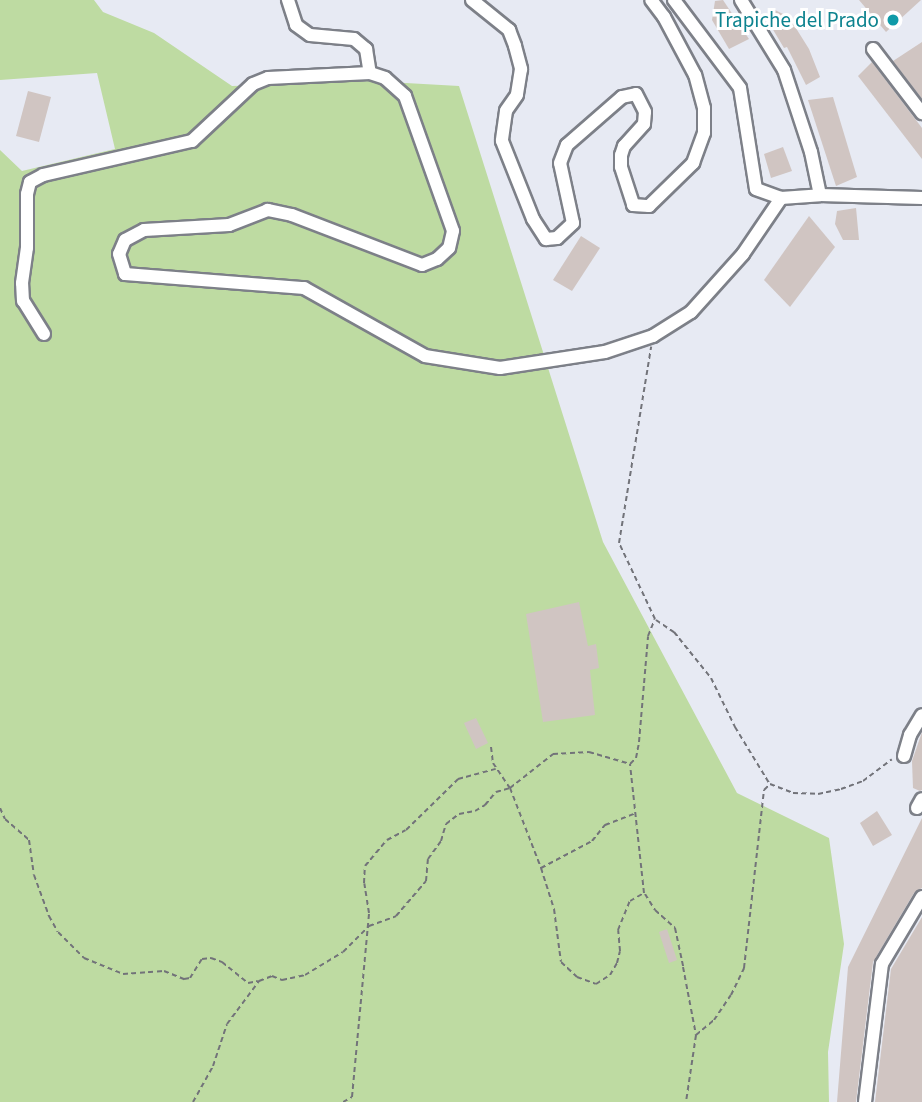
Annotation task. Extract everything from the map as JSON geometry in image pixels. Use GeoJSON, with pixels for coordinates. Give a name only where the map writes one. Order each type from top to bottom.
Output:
{"type":"FeatureCollection","features":[{"type":"Feature","properties":{"kind":"street"},"geometry":{"type":"LineString","coordinates":[[288,0],[296,25],[310,35],[354,40],[366,49],[370,73]]}},
{"type":"Feature","properties":{"kind":"street"},"geometry":{"type":"LineString","coordinates":[[472,0],[509,30],[515,46],[521,69],[517,95],[506,111],[502,141],[533,219],[546,239],[557,239],[573,223],[560,163],[567,145],[622,97],[636,94],[645,112],[644,124],[624,146],[621,155],[621,167],[633,205],[649,206],[693,163],[704,133],[704,108],[695,75],[664,17],[651,0]]}},
{"type":"Feature","properties":{"kind":"street"},"geometry":{"type":"LineString","coordinates":[[674,0],[740,88],[756,189],[781,198],[820,195],[922,198]]}},
{"type":"Feature","properties":{"kind":"street"},"geometry":{"type":"LineString","coordinates":[[741,0],[784,70],[811,152],[820,195]]}},
{"type":"Feature","properties":{"kind":"street"},"geometry":{"type":"LineString","coordinates":[[873,49],[922,113]]}},
{"type":"Feature","properties":{"kind":"street"},"geometry":{"type":"LineString","coordinates":[[44,334],[23,301],[27,194],[30,182],[43,175],[192,141],[253,83],[268,78],[370,73],[385,78],[405,96],[446,206],[453,231],[449,248],[437,259],[422,265],[292,215],[268,210],[229,225],[144,230],[125,240],[119,254],[125,274],[304,288],[425,356],[500,368],[605,352],[653,336],[691,312],[743,254],[781,198]]}},
{"type":"Feature","properties":{"kind":"street"},"geometry":{"type":"LineString","coordinates":[[905,751],[922,715]]}},
{"type":"Feature","properties":{"kind":"street"},"geometry":{"type":"LineString","coordinates":[[865,1102],[882,964],[922,897]]}},
{"type":"Feature","properties":{"kind":"path"},"geometry":{"type":"LineString","coordinates":[[653,336],[619,544],[654,619],[674,632],[711,678],[735,727],[770,784],[793,793],[818,794],[841,789],[863,781],[905,751]]}},
{"type":"Feature","properties":{"kind":"path"},"geometry":{"type":"LineString","coordinates":[[630,764],[636,758],[639,742],[648,636],[654,619]]}},
{"type":"Feature","properties":{"kind":"path"},"geometry":{"type":"LineString","coordinates":[[491,747],[497,769],[510,788],[541,869],[554,909],[561,962],[576,977],[596,984],[610,975],[620,951],[618,930],[630,901],[644,893]]}},
{"type":"Feature","properties":{"kind":"path"},"geometry":{"type":"LineString","coordinates":[[248,983],[272,976],[282,980],[305,975],[325,966],[369,926],[397,916],[426,881],[428,859],[441,841],[446,824],[459,814],[485,805],[496,792],[510,788],[553,754],[589,752],[630,764]]}},
{"type":"Feature","properties":{"kind":"path"},"geometry":{"type":"LineString","coordinates":[[630,764],[644,893],[655,910],[675,928],[696,1035],[686,1102]]}},
{"type":"Feature","properties":{"kind":"path"},"geometry":{"type":"LineString","coordinates":[[343,1102],[352,1097],[369,926],[364,876],[369,858],[387,840],[407,830],[458,779],[497,769]]}},
{"type":"Feature","properties":{"kind":"path"},"geometry":{"type":"LineString","coordinates":[[696,1035],[714,1020],[731,995],[744,968],[764,790],[770,784]]}},
{"type":"Feature","properties":{"kind":"path"},"geometry":{"type":"LineString","coordinates":[[0,808],[5,819],[29,840],[34,875],[50,916],[58,932],[83,958],[123,974],[164,971],[184,979],[190,978],[202,959],[211,958],[222,962],[248,983],[253,991]]}},
{"type":"Feature","properties":{"kind":"path"},"geometry":{"type":"LineString","coordinates":[[541,869],[592,841],[605,825],[637,812]]}},
{"type":"Feature","properties":{"kind":"path"},"geometry":{"type":"LineString","coordinates":[[193,1102],[213,1066],[227,1024],[259,981]]}},
{"type":"Feature","properties":{"kind":"green space"},"geometry":{"type":"Polygon","coordinates":[[[0,0],[94,0],[103,12],[154,33],[232,86],[370,81],[459,86],[603,542],[737,793],[829,838],[844,944],[828,1052],[829,1102],[0,1102],[0,150],[22,171],[115,149],[97,73],[0,80],[0,0]]]}},
{"type":"Feature","properties":{"kind":"building"},"geometry":{"type":"Polygon","coordinates":[[[723,0],[749,39],[729,49],[712,20],[715,1],[723,0]]]}},
{"type":"Feature","properties":{"kind":"building","name":"Trapiche del Prado"},"geometry":{"type":"Polygon","coordinates":[[[859,0],[921,0],[886,32],[859,0]]]}},
{"type":"Feature","properties":{"kind":"building"},"geometry":{"type":"Polygon","coordinates":[[[773,9],[789,17],[809,49],[820,77],[806,85],[787,47],[784,48],[766,18],[773,9]]]}},
{"type":"Feature","properties":{"kind":"building"},"geometry":{"type":"Polygon","coordinates":[[[922,42],[922,99],[893,61],[922,42]]]}},
{"type":"Feature","properties":{"kind":"building"},"geometry":{"type":"Polygon","coordinates":[[[872,62],[922,128],[922,159],[858,76],[872,62]]]}},
{"type":"Feature","properties":{"kind":"building"},"geometry":{"type":"Polygon","coordinates":[[[28,91],[51,97],[39,142],[16,136],[28,91]]]}},
{"type":"Feature","properties":{"kind":"building"},"geometry":{"type":"Polygon","coordinates":[[[833,97],[857,177],[836,186],[808,100],[833,97]]]}},
{"type":"Feature","properties":{"kind":"building"},"geometry":{"type":"Polygon","coordinates":[[[783,147],[792,171],[771,178],[764,154],[783,147]]]}},
{"type":"Feature","properties":{"kind":"building"},"geometry":{"type":"Polygon","coordinates":[[[856,208],[859,240],[843,240],[835,224],[837,211],[856,208]]]}},
{"type":"Feature","properties":{"kind":"building"},"geometry":{"type":"Polygon","coordinates":[[[809,216],[835,247],[790,307],[764,280],[809,216]]]}},
{"type":"Feature","properties":{"kind":"building"},"geometry":{"type":"Polygon","coordinates":[[[581,236],[600,248],[572,291],[553,280],[581,236]]]}},
{"type":"Feature","properties":{"kind":"building"},"geometry":{"type":"Polygon","coordinates":[[[579,602],[588,646],[596,644],[599,668],[590,670],[595,715],[543,722],[526,614],[579,602]]]}},
{"type":"Feature","properties":{"kind":"building"},"geometry":{"type":"Polygon","coordinates":[[[476,718],[488,743],[476,749],[464,723],[476,718]]]}},
{"type":"Feature","properties":{"kind":"building"},"geometry":{"type":"Polygon","coordinates":[[[922,732],[920,791],[913,788],[912,761],[922,732]]]}},
{"type":"Feature","properties":{"kind":"building"},"geometry":{"type":"Polygon","coordinates":[[[877,811],[892,835],[873,846],[860,823],[877,811]]]}},
{"type":"Feature","properties":{"kind":"building"},"geometry":{"type":"Polygon","coordinates":[[[922,818],[922,888],[914,893],[873,962],[856,1102],[837,1102],[848,967],[922,818]]]}},
{"type":"Feature","properties":{"kind":"building"},"geometry":{"type":"Polygon","coordinates":[[[922,917],[922,1102],[875,1102],[891,969],[922,917]]]}},
{"type":"Feature","properties":{"kind":"building"},"geometry":{"type":"Polygon","coordinates":[[[667,929],[677,960],[669,963],[659,932],[667,929]]]}},
{"type":"Feature","properties":{"kind":"place","name":"Trapiche del Prado"},"geometry":{"type":"Point","coordinates":[893,20]}}]}
